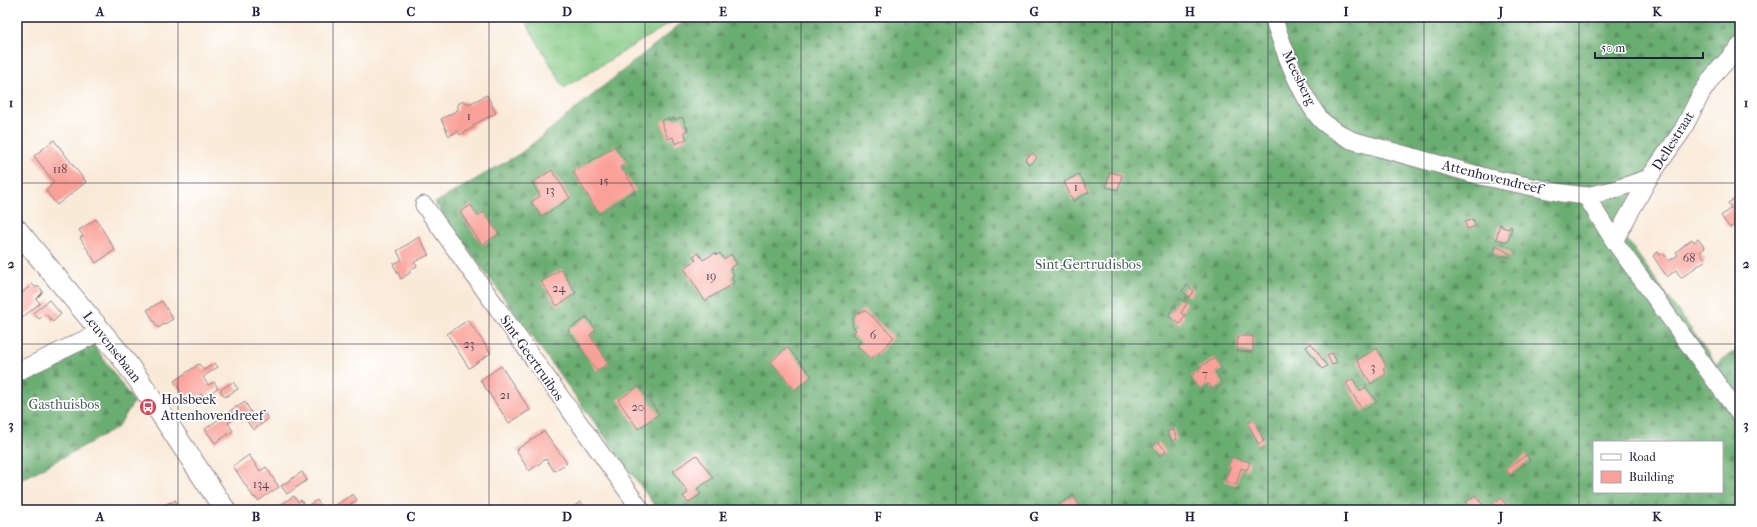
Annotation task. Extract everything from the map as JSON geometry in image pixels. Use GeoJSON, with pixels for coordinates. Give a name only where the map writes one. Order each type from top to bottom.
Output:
{"type":"FeatureCollection","features":[{"type":"Feature","properties":{"kind":"street","name":"Meesberg"},"geometry":{"type":"LineString","coordinates":[[1274,17],[1289,59],[1306,97],[1321,120],[1336,132]]}},
{"type":"Feature","properties":{"kind":"street","name":"Dellestraat"},"geometry":{"type":"LineString","coordinates":[[1614,241],[1650,178],[1682,131],[1702,94],[1714,76],[1740,46]]}},
{"type":"Feature","properties":{"kind":"street","name":"Attenhovendreef"},"geometry":{"type":"LineString","coordinates":[[1336,132],[1351,140],[1485,177],[1562,193],[1586,196],[1613,190],[1650,178]]}},
{"type":"Feature","properties":{"kind":"street"},"geometry":{"type":"LineString","coordinates":[[1586,196],[1614,241],[1740,415]]}},
{"type":"Feature","properties":{"kind":"street","name":"Sint-Geertruibos"},"geometry":{"type":"LineString","coordinates":[[424,205],[641,510]]}},
{"type":"Feature","properties":{"kind":"street","name":"Leuvensebaan"},"geometry":{"type":"LineString","coordinates":[[17,230],[102,331],[138,379],[225,510]]}},
{"type":"Feature","properties":{"kind":"street"},"geometry":{"type":"LineString","coordinates":[[17,372],[102,331]]}},
{"type":"Feature","properties":{"kind":"green space"},"geometry":{"type":"Polygon","coordinates":[[[523,17],[680,17],[564,88],[523,17]]]}},
{"type":"Feature","properties":{"kind":"green space","name":"Sint-Gertrudisbos"},"geometry":{"type":"Polygon","coordinates":[[[689,17],[1740,17],[1740,27],[1737,28],[1618,227],[1716,364],[1740,347],[1740,510],[658,510],[435,203],[521,153],[689,17]]]}},
{"type":"Feature","properties":{"kind":"green space","name":"Gasthuisbos"},"geometry":{"type":"Polygon","coordinates":[[[90,340],[134,402],[117,428],[17,482],[17,375],[90,340]]]}},
{"type":"Feature","properties":{"kind":"building"},"geometry":{"type":"Polygon","coordinates":[[[487,95],[496,113],[473,125],[474,127],[460,135],[458,131],[449,136],[441,119],[458,110],[458,104],[461,102],[464,101],[469,104],[487,95]]]}},
{"type":"Feature","properties":{"kind":"building"},"geometry":{"type":"Polygon","coordinates":[[[682,117],[688,130],[684,132],[687,139],[675,144],[673,137],[668,139],[661,121],[668,118],[669,120],[674,118],[674,120],[682,117]]]}},
{"type":"Feature","properties":{"kind":"building"},"geometry":{"type":"Polygon","coordinates":[[[54,140],[86,182],[57,205],[46,191],[54,182],[34,156],[54,140]]]}},
{"type":"Feature","properties":{"kind":"building"},"geometry":{"type":"Polygon","coordinates":[[[615,146],[627,163],[621,167],[636,190],[599,214],[573,172],[615,146]]]}},
{"type":"Feature","properties":{"kind":"building"},"geometry":{"type":"Polygon","coordinates":[[[1033,153],[1037,158],[1029,165],[1025,159],[1033,153]]]}},
{"type":"Feature","properties":{"kind":"building"},"geometry":{"type":"Polygon","coordinates":[[[552,170],[570,198],[541,217],[531,202],[540,196],[532,183],[552,170]]]}},
{"type":"Feature","properties":{"kind":"building"},"geometry":{"type":"Polygon","coordinates":[[[1110,172],[1122,175],[1118,190],[1106,187],[1110,172]]]}},
{"type":"Feature","properties":{"kind":"building"},"geometry":{"type":"Polygon","coordinates":[[[1079,174],[1089,192],[1073,201],[1064,182],[1079,174]]]}},
{"type":"Feature","properties":{"kind":"building"},"geometry":{"type":"Polygon","coordinates":[[[1736,198],[1740,200],[1740,221],[1730,228],[1721,216],[1731,208],[1728,203],[1736,198]]]}},
{"type":"Feature","properties":{"kind":"building"},"geometry":{"type":"Polygon","coordinates":[[[471,205],[478,216],[484,212],[499,234],[482,245],[460,212],[471,205]]]}},
{"type":"Feature","properties":{"kind":"building"},"geometry":{"type":"Polygon","coordinates":[[[96,219],[115,250],[96,263],[80,238],[83,236],[79,230],[96,219]]]}},
{"type":"Feature","properties":{"kind":"building"},"geometry":{"type":"Polygon","coordinates":[[[1473,219],[1476,226],[1467,229],[1465,222],[1473,219]]]}},
{"type":"Feature","properties":{"kind":"building"},"geometry":{"type":"Polygon","coordinates":[[[1500,224],[1502,227],[1509,229],[1510,226],[1512,227],[1508,242],[1496,239],[1500,224]]]}},
{"type":"Feature","properties":{"kind":"building"},"geometry":{"type":"Polygon","coordinates":[[[419,237],[429,255],[414,262],[417,266],[409,270],[410,273],[401,279],[393,264],[402,260],[397,251],[419,237]]]}},
{"type":"Feature","properties":{"kind":"building"},"geometry":{"type":"Polygon","coordinates":[[[1692,239],[1694,242],[1698,239],[1705,248],[1700,252],[1706,260],[1681,278],[1676,270],[1667,277],[1653,256],[1658,252],[1660,255],[1663,253],[1669,261],[1678,255],[1676,252],[1692,239]]]}},
{"type":"Feature","properties":{"kind":"building"},"geometry":{"type":"Polygon","coordinates":[[[1496,246],[1511,254],[1509,258],[1503,255],[1502,258],[1493,253],[1496,246]]]}},
{"type":"Feature","properties":{"kind":"building"},"geometry":{"type":"Polygon","coordinates":[[[698,253],[703,260],[715,253],[717,255],[720,253],[724,259],[731,254],[737,264],[730,268],[734,275],[731,277],[734,283],[705,301],[684,268],[696,260],[693,256],[698,253]]]}},
{"type":"Feature","properties":{"kind":"building"},"geometry":{"type":"Polygon","coordinates":[[[561,269],[576,293],[557,306],[541,282],[561,269]]]}},
{"type":"Feature","properties":{"kind":"building"},"geometry":{"type":"Polygon","coordinates":[[[32,284],[42,290],[42,293],[36,299],[40,303],[17,322],[17,300],[20,297],[19,296],[32,284]]]}},
{"type":"Feature","properties":{"kind":"building"},"geometry":{"type":"Polygon","coordinates":[[[1187,285],[1194,291],[1189,297],[1182,291],[1187,285]]]}},
{"type":"Feature","properties":{"kind":"building"},"geometry":{"type":"Polygon","coordinates":[[[1179,298],[1187,303],[1181,313],[1185,315],[1180,324],[1168,316],[1179,298]]]}},
{"type":"Feature","properties":{"kind":"building"},"geometry":{"type":"Polygon","coordinates":[[[49,300],[61,314],[53,322],[46,314],[39,319],[33,313],[49,300]]]}},
{"type":"Feature","properties":{"kind":"building"},"geometry":{"type":"Polygon","coordinates":[[[162,301],[173,319],[158,328],[147,310],[162,301]]]}},
{"type":"Feature","properties":{"kind":"building"},"geometry":{"type":"Polygon","coordinates":[[[862,311],[866,311],[894,337],[876,356],[875,355],[871,359],[857,346],[861,342],[852,334],[856,330],[852,326],[853,318],[862,311]]]}},
{"type":"Feature","properties":{"kind":"building"},"geometry":{"type":"Polygon","coordinates":[[[587,317],[596,330],[590,335],[609,363],[597,371],[568,330],[587,317]]]}},
{"type":"Feature","properties":{"kind":"building"},"geometry":{"type":"Polygon","coordinates":[[[468,320],[491,353],[469,368],[447,334],[468,320]]]}},
{"type":"Feature","properties":{"kind":"building"},"geometry":{"type":"Polygon","coordinates":[[[1238,336],[1253,336],[1253,352],[1237,351],[1238,336]]]}},
{"type":"Feature","properties":{"kind":"building"},"geometry":{"type":"Polygon","coordinates":[[[1311,343],[1327,366],[1322,369],[1306,347],[1311,343]]]}},
{"type":"Feature","properties":{"kind":"building"},"geometry":{"type":"Polygon","coordinates":[[[787,347],[812,376],[795,390],[771,362],[787,347]]]}},
{"type":"Feature","properties":{"kind":"building"},"geometry":{"type":"Polygon","coordinates":[[[1377,348],[1386,366],[1383,368],[1386,374],[1371,384],[1357,360],[1377,348]]]}},
{"type":"Feature","properties":{"kind":"building"},"geometry":{"type":"Polygon","coordinates":[[[1332,353],[1337,362],[1332,365],[1327,355],[1332,353]]]}},
{"type":"Feature","properties":{"kind":"building"},"geometry":{"type":"Polygon","coordinates":[[[1215,358],[1222,369],[1216,373],[1223,384],[1213,390],[1209,384],[1200,390],[1191,376],[1200,370],[1198,368],[1215,358]]]}},
{"type":"Feature","properties":{"kind":"building"},"geometry":{"type":"Polygon","coordinates":[[[215,363],[218,367],[203,377],[208,385],[214,382],[218,388],[204,397],[201,394],[188,403],[174,381],[199,364],[204,370],[215,363]]]}},
{"type":"Feature","properties":{"kind":"building"},"geometry":{"type":"Polygon","coordinates":[[[501,366],[530,410],[509,423],[480,380],[501,366]]]}},
{"type":"Feature","properties":{"kind":"building"},"geometry":{"type":"Polygon","coordinates":[[[1353,379],[1360,391],[1366,387],[1377,402],[1363,411],[1346,383],[1353,379]]]}},
{"type":"Feature","properties":{"kind":"building"},"geometry":{"type":"Polygon","coordinates":[[[233,382],[238,389],[225,397],[220,390],[233,382]]]}},
{"type":"Feature","properties":{"kind":"building"},"geometry":{"type":"Polygon","coordinates":[[[639,386],[659,414],[638,429],[618,400],[639,386]]]}},
{"type":"Feature","properties":{"kind":"building"},"geometry":{"type":"Polygon","coordinates":[[[245,402],[254,417],[263,411],[268,419],[253,430],[245,418],[241,421],[238,416],[228,423],[233,431],[215,443],[205,429],[245,402]]]}},
{"type":"Feature","properties":{"kind":"building"},"geometry":{"type":"Polygon","coordinates":[[[1254,420],[1264,441],[1258,444],[1248,423],[1254,420]]]}},
{"type":"Feature","properties":{"kind":"building"},"geometry":{"type":"Polygon","coordinates":[[[1173,429],[1177,439],[1172,442],[1167,432],[1173,429]]]}},
{"type":"Feature","properties":{"kind":"building"},"geometry":{"type":"Polygon","coordinates":[[[544,431],[567,463],[554,471],[546,459],[529,471],[516,450],[544,431]]]}},
{"type":"Feature","properties":{"kind":"building"},"geometry":{"type":"Polygon","coordinates":[[[1158,442],[1166,451],[1160,456],[1152,447],[1158,442]]]}},
{"type":"Feature","properties":{"kind":"building"},"geometry":{"type":"Polygon","coordinates":[[[249,455],[260,471],[266,467],[279,487],[258,501],[255,497],[254,498],[233,466],[249,455]]]}},
{"type":"Feature","properties":{"kind":"building"},"geometry":{"type":"Polygon","coordinates":[[[697,455],[713,478],[697,489],[701,494],[688,503],[683,496],[688,493],[673,471],[697,455]]]}},
{"type":"Feature","properties":{"kind":"building"},"geometry":{"type":"Polygon","coordinates":[[[1526,455],[1530,460],[1510,475],[1506,470],[1526,455]]]}},
{"type":"Feature","properties":{"kind":"building"},"geometry":{"type":"Polygon","coordinates":[[[1232,457],[1250,462],[1247,470],[1241,468],[1236,485],[1225,481],[1230,467],[1228,466],[1232,457]]]}},
{"type":"Feature","properties":{"kind":"building"},"geometry":{"type":"Polygon","coordinates":[[[302,472],[307,480],[287,494],[281,486],[302,472]]]}},
{"type":"Feature","properties":{"kind":"building"},"geometry":{"type":"Polygon","coordinates":[[[353,494],[357,500],[342,510],[336,510],[334,506],[353,494]]]}},
{"type":"Feature","properties":{"kind":"building"},"geometry":{"type":"Polygon","coordinates":[[[1073,495],[1082,510],[1048,510],[1055,506],[1056,507],[1073,495]]]}},
{"type":"Feature","properties":{"kind":"building"},"geometry":{"type":"Polygon","coordinates":[[[1476,495],[1485,509],[1501,498],[1508,507],[1504,510],[1471,510],[1465,502],[1476,495]]]}},
{"type":"Feature","properties":{"kind":"building"},"geometry":{"type":"Polygon","coordinates":[[[294,496],[298,502],[301,500],[306,507],[317,500],[322,508],[318,510],[273,510],[294,496]]]}},
{"type":"Feature","properties":{"kind":"building"},"geometry":{"type":"Polygon","coordinates":[[[175,500],[181,510],[157,510],[170,502],[171,503],[175,500]]]}},
{"type":"Feature","properties":{"kind":"building"},"geometry":{"type":"Polygon","coordinates":[[[580,502],[585,510],[569,510],[580,502]]]}},
{"type":"Feature","properties":{"kind":"place","name":"Holsbeek Attenhovendreef"},"geometry":{"type":"Point","coordinates":[148,407]}}]}
